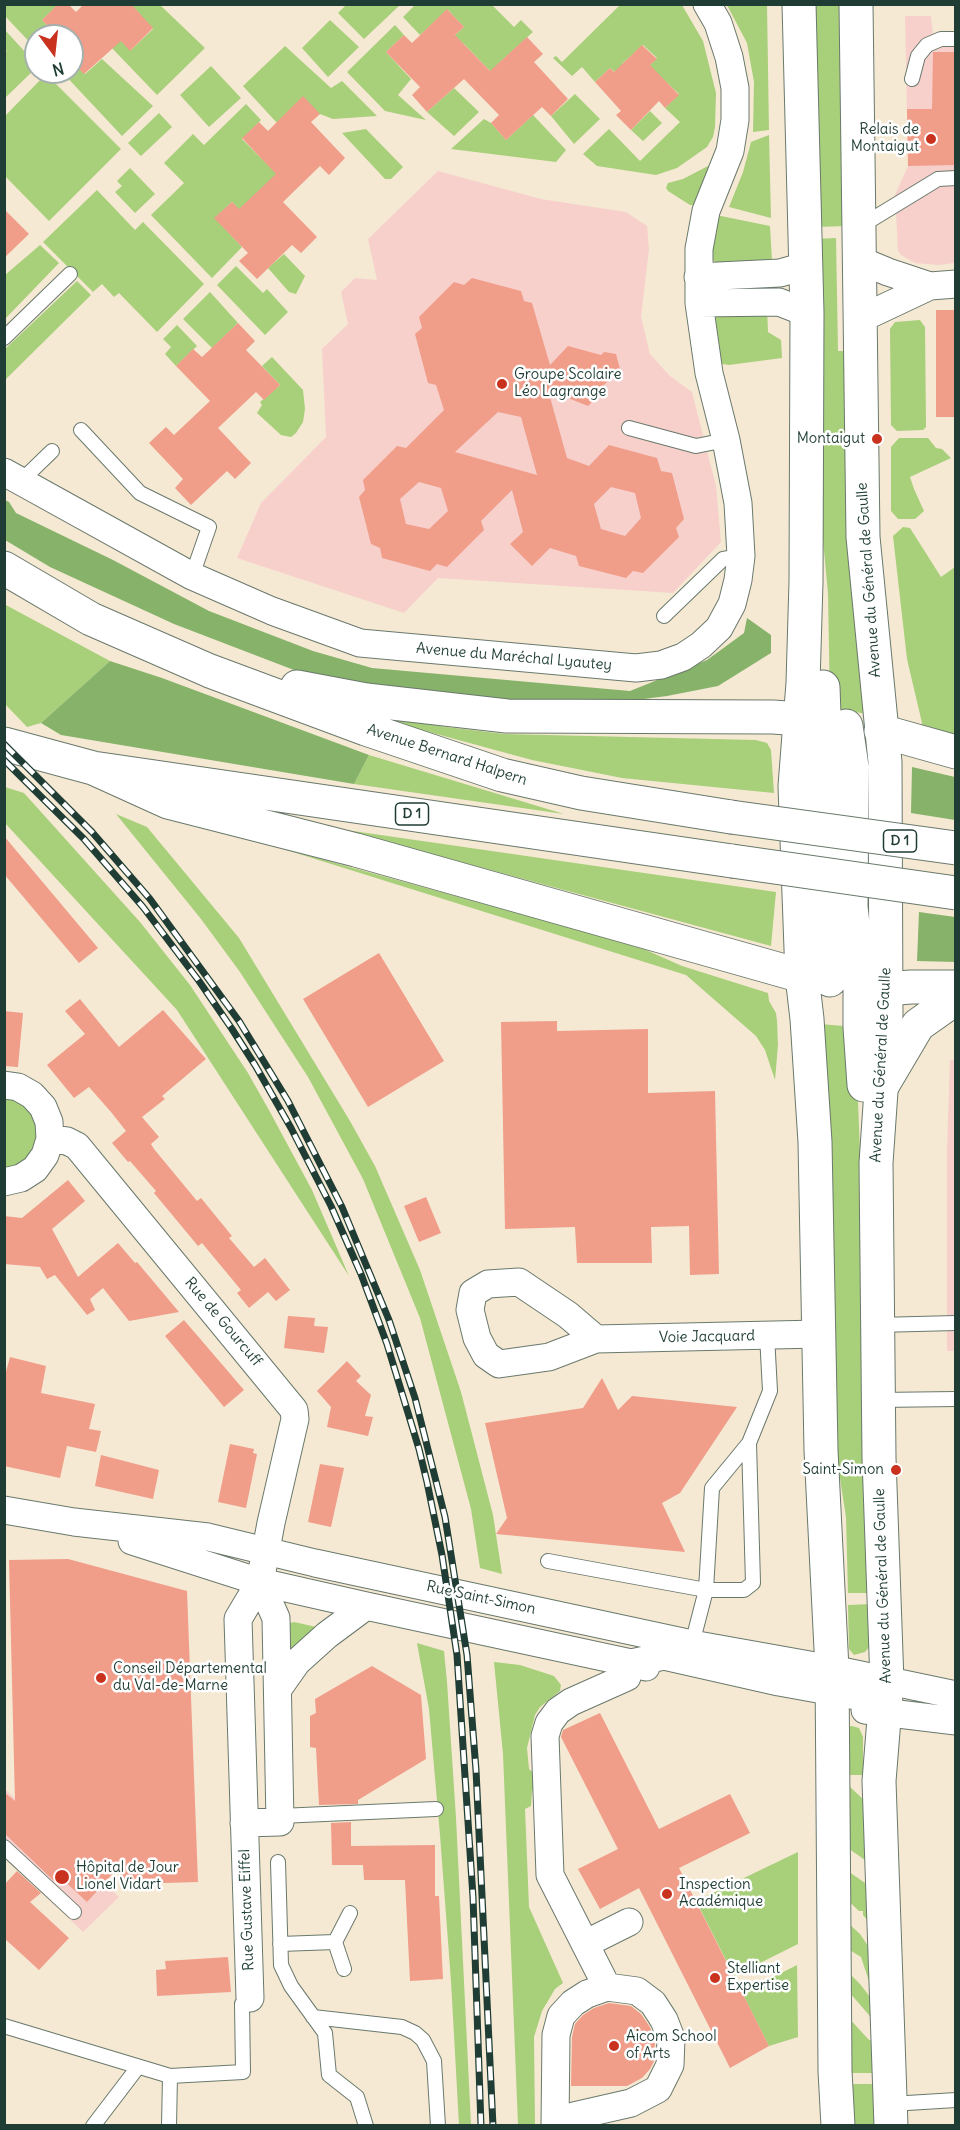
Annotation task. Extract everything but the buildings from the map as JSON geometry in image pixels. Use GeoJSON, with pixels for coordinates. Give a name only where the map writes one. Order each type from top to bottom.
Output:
{"type":"FeatureCollection","features":[{"type":"Feature","properties":{"kind":"main road","name":"Avenue du Général de Gaulle"},"geometry":{"type":"LineString","coordinates":[[799,4],[807,313],[806,582],[823,723],[795,786],[844,982],[885,1027],[876,1164],[878,1400],[885,1698],[879,1781],[891,2115]]}},
{"type":"Feature","properties":{"kind":"main road","name":"Avenue du Général de Gaulle"},"geometry":{"type":"LineString","coordinates":[[838,2126],[835,2071],[832,1689],[818,1335],[815,1142],[807,1019],[844,982],[885,762],[863,537],[856,4]]}},
{"type":"Feature","properties":{"kind":"main road","name":"Avenue Bernard Halpern"},"geometry":{"type":"LineString","coordinates":[[4,568],[91,619],[210,671],[366,729],[502,775],[581,793],[731,817],[956,848]]}},
{"type":"Feature","properties":{"kind":"main road"},"geometry":{"type":"LineString","coordinates":[[210,671],[366,700],[507,716],[773,717],[881,731],[956,752]]}},
{"type":"Feature","properties":{"kind":"main road"},"geometry":{"type":"LineString","coordinates":[[823,723],[852,767],[851,907],[844,982],[860,1027],[865,1092],[876,1164]]}},
{"type":"Feature","properties":{"kind":"main road","name":"D 1"},"geometry":{"type":"LineString","coordinates":[[4,744],[93,768],[956,893]]}},
{"type":"Feature","properties":{"kind":"main road"},"geometry":{"type":"LineString","coordinates":[[93,768],[168,802],[356,850],[844,982],[911,987],[956,987]]}},
{"type":"Feature","properties":{"kind":"main road"},"geometry":{"type":"LineString","coordinates":[[879,1091],[918,1024],[956,998]]}},
{"type":"Feature","properties":{"kind":"street","name":"Avenue du Maréchal Lyautey"},"geometry":{"type":"LineString","coordinates":[[13,476],[192,576],[272,611],[360,643],[636,668],[661,665],[683,657],[701,645],[718,628],[732,604],[741,556],[738,504],[726,440],[709,373],[698,290],[699,249],[706,211],[730,151],[735,120],[735,88],[729,57],[717,23],[707,4]]}},
{"type":"Feature","properties":{"kind":"street"},"geometry":{"type":"LineString","coordinates":[[859,260],[888,272],[943,285]]}},
{"type":"Feature","properties":{"kind":"street"},"geometry":{"type":"LineString","coordinates":[[698,290],[805,266]]}},
{"type":"Feature","properties":{"kind":"street"},"geometry":{"type":"LineString","coordinates":[[860,319],[943,285]]}},
{"type":"Feature","properties":{"kind":"street"},"geometry":{"type":"LineString","coordinates":[[698,290],[779,302],[807,313]]}},
{"type":"Feature","properties":{"kind":"street"},"geometry":{"type":"LineString","coordinates":[[4,1085],[18,1087],[32,1095],[43,1107],[49,1122],[50,1139],[45,1155],[35,1169],[21,1178],[4,1182]]}},
{"type":"Feature","properties":{"kind":"street","name":"Rue de Gourcuff"},"geometry":{"type":"LineString","coordinates":[[50,1139],[67,1141],[77,1146],[294,1410],[295,1419],[266,1551]]}},
{"type":"Feature","properties":{"kind":"street","name":"Voie Jacquard"},"geometry":{"type":"LineString","coordinates":[[596,1339],[818,1335]]}},
{"type":"Feature","properties":{"kind":"street","name":"Rue Saint-Simon"},"geometry":{"type":"LineString","coordinates":[[4,1510],[74,1522],[208,1537],[692,1644],[832,1689],[885,1698],[956,1721]]}},
{"type":"Feature","properties":{"kind":"street","name":"Rue Saint-Simon"},"geometry":{"type":"LineString","coordinates":[[74,1522],[260,1582],[631,1663],[664,1656],[779,1683],[956,1708]]}},
{"type":"Feature","properties":{"kind":"street","name":"Rue Gustave Eiffel"},"geometry":{"type":"LineString","coordinates":[[250,1998],[238,1619],[260,1582],[266,1551]]}},
{"type":"Feature","properties":{"kind":"street"},"geometry":{"type":"LineString","coordinates":[[244,1823],[280,1822],[276,1618],[260,1582]]}},
{"type":"Feature","properties":{"kind":"street"},"geometry":{"type":"LineString","coordinates":[[278,1689],[297,1662],[327,1635],[366,1606]]}},
{"type":"Feature","properties":{"kind":"street"},"geometry":{"type":"LineString","coordinates":[[607,1987],[550,1875],[545,1736],[549,1723],[558,1711],[571,1702],[627,1677],[631,1663]]}},
{"type":"Feature","properties":{"kind":"street","name":"Rue Saint-Simon"},"geometry":{"type":"LineString","coordinates":[[885,1698],[956,1695]]}},
{"type":"Feature","properties":{"kind":"street"},"geometry":{"type":"LineString","coordinates":[[585,1944],[629,1922]]}},
{"type":"Feature","properties":{"kind":"street"},"geometry":{"type":"LineString","coordinates":[[555,2126],[556,2035],[561,2016],[573,2002],[607,1987],[637,1991],[653,2003],[664,2020],[671,2038],[670,2065],[658,2089],[631,2103],[574,2116],[564,2126]]}},
{"type":"Feature","properties":{"kind":"lane"},"geometry":{"type":"LineString","coordinates":[[912,79],[918,56],[927,45],[942,39],[956,39]]}},
{"type":"Feature","properties":{"kind":"lane"},"geometry":{"type":"LineString","coordinates":[[859,227],[938,179],[956,178]]}},
{"type":"Feature","properties":{"kind":"lane"},"geometry":{"type":"LineString","coordinates":[[4,338],[70,274]]}},
{"type":"Feature","properties":{"kind":"lane"},"geometry":{"type":"LineString","coordinates":[[629,428],[696,446],[726,440]]}},
{"type":"Feature","properties":{"kind":"lane"},"geometry":{"type":"LineString","coordinates":[[81,430],[140,493],[209,527],[192,576]]}},
{"type":"Feature","properties":{"kind":"lane"},"geometry":{"type":"LineString","coordinates":[[13,476],[52,451]]}},
{"type":"Feature","properties":{"kind":"lane"},"geometry":{"type":"LineString","coordinates":[[663,616],[723,559],[741,556]]}},
{"type":"Feature","properties":{"kind":"lane"},"geometry":{"type":"LineString","coordinates":[[877,1325],[956,1323]]}},
{"type":"Feature","properties":{"kind":"lane"},"geometry":{"type":"LineString","coordinates":[[692,1644],[706,1590],[712,1488],[749,1443],[770,1391],[767,1335]]}},
{"type":"Feature","properties":{"kind":"lane"},"geometry":{"type":"LineString","coordinates":[[878,1400],[956,1399]]}},
{"type":"Feature","properties":{"kind":"lane"},"geometry":{"type":"LineString","coordinates":[[548,1561],[706,1590],[744,1590],[753,1583],[749,1443]]}},
{"type":"Feature","properties":{"kind":"lane"},"geometry":{"type":"LineString","coordinates":[[280,1816],[436,1809]]}},
{"type":"Feature","properties":{"kind":"lane"},"geometry":{"type":"LineString","coordinates":[[4,1847],[74,1912]]}},
{"type":"Feature","properties":{"kind":"lane"},"geometry":{"type":"LineString","coordinates":[[278,1862],[281,1965],[291,1986],[325,2033],[329,2075],[357,2097],[366,2126]]}},
{"type":"Feature","properties":{"kind":"lane"},"geometry":{"type":"LineString","coordinates":[[344,1969],[335,1942],[350,1913]]}},
{"type":"Feature","properties":{"kind":"lane"},"geometry":{"type":"LineString","coordinates":[[280,1944],[335,1942]]}},
{"type":"Feature","properties":{"kind":"lane"},"geometry":{"type":"LineString","coordinates":[[4,2026],[170,2076],[243,2072],[242,2004],[250,1998]]}},
{"type":"Feature","properties":{"kind":"lane"},"geometry":{"type":"LineString","coordinates":[[313,2017],[402,2027],[415,2033],[423,2040],[434,2061],[438,2126]]}},
{"type":"Feature","properties":{"kind":"lane"},"geometry":{"type":"LineString","coordinates":[[93,2126],[138,2067]]}},
{"type":"Feature","properties":{"kind":"lane"},"geometry":{"type":"LineString","coordinates":[[169,2126],[170,2076]]}},
{"type":"Feature","properties":{"kind":"lane"},"geometry":{"type":"LineString","coordinates":[[891,2115],[956,2100]]}},
{"type":"Feature","properties":{"kind":"shaded area"},"geometry":{"type":"Polygon","coordinates":[[[905,16],[931,16],[933,34],[955,31],[955,263],[939,265],[915,263],[898,251],[895,195],[908,166],[905,16]]]}},
{"type":"Feature","properties":{"kind":"shaded area","name":"Groupe Scolaire Léo Lagrange"},"geometry":{"type":"Polygon","coordinates":[[[438,171],[541,199],[626,212],[647,226],[649,249],[641,317],[650,354],[670,376],[692,392],[716,486],[721,542],[673,593],[438,578],[404,613],[237,558],[261,503],[326,437],[322,349],[348,324],[341,292],[355,278],[377,280],[368,239],[438,171]]]}},
{"type":"Feature","properties":{"kind":"shaded area"},"geometry":{"type":"Polygon","coordinates":[[[950,1060],[955,1060],[956,1351],[947,1351],[947,1148],[950,1060]]]}},
{"type":"Feature","properties":{"kind":"shaded area","name":"Hôpital de Jour Lionel Vidart"},"geometry":{"type":"Polygon","coordinates":[[[4,1788],[119,1897],[83,1932],[5,1858],[4,1788]]]}},
{"type":"Feature","properties":{"kind":"green space"},"geometry":{"type":"Polygon","coordinates":[[[159,4],[205,48],[157,95],[109,45],[118,38],[131,50],[153,29],[135,9],[120,5],[159,4]]]}},
{"type":"Feature","properties":{"kind":"green space"},"geometry":{"type":"Polygon","coordinates":[[[5,5],[58,5],[42,20],[46,24],[24,24],[24,36],[5,16],[5,5]]]}},
{"type":"Feature","properties":{"kind":"green space"},"geometry":{"type":"Polygon","coordinates":[[[346,5],[400,5],[364,39],[338,13],[346,5]]]}},
{"type":"Feature","properties":{"kind":"green space"},"geometry":{"type":"Polygon","coordinates":[[[415,5],[492,5],[514,27],[521,20],[533,32],[500,62],[493,74],[464,44],[453,37],[464,27],[448,10],[420,35],[403,17],[415,5]]]}},
{"type":"Feature","properties":{"kind":"green space"},"geometry":{"type":"Polygon","coordinates":[[[620,5],[682,5],[703,41],[716,93],[715,127],[713,137],[707,147],[677,168],[656,175],[597,166],[583,154],[609,129],[640,161],[680,122],[665,108],[679,94],[649,66],[657,58],[643,45],[623,63],[617,74],[610,68],[595,82],[582,67],[572,76],[553,58],[556,56],[562,62],[620,5]]]}},
{"type":"Feature","properties":{"kind":"green space"},"geometry":{"type":"Polygon","coordinates":[[[727,5],[767,5],[769,130],[753,132],[754,82],[747,43],[727,5]]]}},
{"type":"Feature","properties":{"kind":"green space"},"geometry":{"type":"Polygon","coordinates":[[[811,5],[846,5],[848,226],[815,227],[811,5]]]}},
{"type":"Feature","properties":{"kind":"green space"},"geometry":{"type":"Polygon","coordinates":[[[330,20],[359,47],[328,77],[302,48],[330,20]]]}},
{"type":"Feature","properties":{"kind":"green space"},"geometry":{"type":"Polygon","coordinates":[[[395,25],[404,35],[386,52],[411,79],[398,95],[426,120],[385,111],[347,72],[395,25]]]}},
{"type":"Feature","properties":{"kind":"green space"},"geometry":{"type":"Polygon","coordinates":[[[5,30],[24,51],[24,80],[5,98],[4,53],[7,51],[5,49],[5,30]]]}},
{"type":"Feature","properties":{"kind":"green space"},"geometry":{"type":"Polygon","coordinates":[[[285,46],[331,88],[342,81],[377,116],[333,119],[320,114],[277,123],[243,86],[285,46]]]}},
{"type":"Feature","properties":{"kind":"green space"},"geometry":{"type":"Polygon","coordinates":[[[102,59],[153,106],[122,136],[73,84],[84,84],[85,74],[102,59]]]}},
{"type":"Feature","properties":{"kind":"green space"},"geometry":{"type":"Polygon","coordinates":[[[211,66],[241,98],[209,127],[180,95],[211,66]]]}},
{"type":"Feature","properties":{"kind":"green space"},"geometry":{"type":"Polygon","coordinates":[[[36,84],[56,84],[121,149],[49,221],[4,175],[5,116],[36,84]]]}},
{"type":"Feature","properties":{"kind":"green space"},"geometry":{"type":"Polygon","coordinates":[[[454,88],[479,112],[454,136],[427,112],[454,88]]]}},
{"type":"Feature","properties":{"kind":"green space"},"geometry":{"type":"Polygon","coordinates":[[[575,94],[600,119],[574,144],[551,116],[575,94]]]}},
{"type":"Feature","properties":{"kind":"green space"},"geometry":{"type":"Polygon","coordinates":[[[246,104],[261,120],[242,139],[267,164],[279,172],[242,213],[232,202],[215,218],[242,247],[212,278],[151,215],[184,183],[164,163],[193,134],[204,145],[246,104]]]}},
{"type":"Feature","properties":{"kind":"green space"},"geometry":{"type":"Polygon","coordinates":[[[650,111],[662,123],[643,141],[631,130],[650,111]]]}},
{"type":"Feature","properties":{"kind":"green space"},"geometry":{"type":"Polygon","coordinates":[[[159,113],[172,127],[141,156],[128,143],[159,113]]]}},
{"type":"Feature","properties":{"kind":"green space"},"geometry":{"type":"Polygon","coordinates":[[[533,115],[566,150],[556,162],[451,149],[484,119],[491,123],[506,140],[533,115]]]}},
{"type":"Feature","properties":{"kind":"green space"},"geometry":{"type":"Polygon","coordinates":[[[366,129],[403,167],[391,179],[385,179],[342,133],[366,129]]]}},
{"type":"Feature","properties":{"kind":"green space"},"geometry":{"type":"Polygon","coordinates":[[[769,135],[771,218],[729,207],[743,172],[751,142],[769,135]]]}},
{"type":"Feature","properties":{"kind":"green space"},"geometry":{"type":"Polygon","coordinates":[[[710,167],[695,205],[690,205],[666,188],[668,183],[683,179],[710,167]]]}},
{"type":"Feature","properties":{"kind":"green space"},"geometry":{"type":"Polygon","coordinates":[[[130,168],[155,194],[135,213],[115,192],[122,186],[117,181],[130,168]]]}},
{"type":"Feature","properties":{"kind":"green space"},"geometry":{"type":"Polygon","coordinates":[[[97,190],[135,230],[143,222],[204,284],[157,332],[119,293],[114,297],[102,284],[93,292],[43,242],[97,190]]]}},
{"type":"Feature","properties":{"kind":"green space"},"geometry":{"type":"Polygon","coordinates":[[[716,215],[770,226],[772,261],[717,265],[710,255],[716,215]]]}},
{"type":"Feature","properties":{"kind":"green space"},"geometry":{"type":"Polygon","coordinates":[[[836,238],[838,351],[850,351],[866,714],[830,707],[828,594],[819,495],[815,239],[836,238]]]}},
{"type":"Feature","properties":{"kind":"green space"},"geometry":{"type":"Polygon","coordinates":[[[40,245],[59,263],[5,319],[5,275],[40,245]]]}},
{"type":"Feature","properties":{"kind":"green space"},"geometry":{"type":"Polygon","coordinates":[[[284,254],[305,276],[296,294],[289,292],[268,268],[284,254]]]}},
{"type":"Feature","properties":{"kind":"green space"},"geometry":{"type":"Polygon","coordinates":[[[236,266],[263,293],[267,289],[288,312],[265,335],[217,285],[236,266]]]}},
{"type":"Feature","properties":{"kind":"green space"},"geometry":{"type":"Polygon","coordinates":[[[77,281],[91,295],[5,380],[5,349],[77,281]]]}},
{"type":"Feature","properties":{"kind":"green space"},"geometry":{"type":"Polygon","coordinates":[[[210,292],[238,323],[212,348],[183,319],[210,292]]]}},
{"type":"Feature","properties":{"kind":"green space"},"geometry":{"type":"Polygon","coordinates":[[[767,308],[768,332],[781,340],[782,358],[729,365],[717,363],[713,322],[715,316],[767,308]]]}},
{"type":"Feature","properties":{"kind":"green space"},"geometry":{"type":"Polygon","coordinates":[[[920,320],[925,327],[926,427],[923,430],[897,431],[891,425],[890,329],[895,322],[920,320]]]}},
{"type":"Feature","properties":{"kind":"green space"},"geometry":{"type":"Polygon","coordinates":[[[177,325],[197,346],[176,366],[165,354],[171,347],[163,339],[177,325]]]}},
{"type":"Feature","properties":{"kind":"green space"},"geometry":{"type":"Polygon","coordinates":[[[272,357],[303,390],[305,409],[303,422],[291,437],[281,435],[257,413],[262,405],[260,402],[280,385],[262,366],[272,357]]]}},
{"type":"Feature","properties":{"kind":"green space"},"geometry":{"type":"Polygon","coordinates":[[[899,438],[928,438],[936,448],[942,449],[951,458],[910,477],[924,511],[915,519],[898,519],[891,511],[891,447],[899,438]]]}},
{"type":"Feature","properties":{"kind":"green space"},"geometry":{"type":"Polygon","coordinates":[[[5,500],[16,513],[113,560],[209,611],[313,651],[372,668],[630,691],[707,660],[744,633],[747,618],[771,635],[771,653],[718,686],[667,696],[605,704],[439,700],[320,680],[174,624],[50,567],[5,540],[5,500]]]}},
{"type":"Feature","properties":{"kind":"green space"},"geometry":{"type":"Polygon","coordinates":[[[903,527],[910,528],[941,577],[955,567],[955,739],[920,729],[922,723],[907,659],[893,536],[903,527]]]}},
{"type":"Feature","properties":{"kind":"green space"},"geometry":{"type":"Polygon","coordinates":[[[4,604],[110,661],[41,723],[27,727],[5,704],[4,604]]]}},
{"type":"Feature","properties":{"kind":"green space"},"geometry":{"type":"Polygon","coordinates":[[[110,661],[369,755],[354,784],[61,735],[41,723],[110,661]]]}},
{"type":"Feature","properties":{"kind":"green space"},"geometry":{"type":"Polygon","coordinates":[[[399,719],[505,734],[756,740],[767,743],[771,750],[774,793],[622,778],[532,760],[396,723],[399,719]]]}},
{"type":"Feature","properties":{"kind":"green space"},"geometry":{"type":"Polygon","coordinates":[[[369,755],[564,814],[354,784],[369,755]]]}},
{"type":"Feature","properties":{"kind":"green space"},"geometry":{"type":"Polygon","coordinates":[[[912,767],[955,777],[955,820],[911,813],[912,767]]]}},
{"type":"Feature","properties":{"kind":"green space"},"geometry":{"type":"Polygon","coordinates":[[[5,787],[24,793],[140,922],[190,985],[248,1073],[270,1112],[312,1190],[349,1276],[177,1010],[5,823],[5,787]]]}},
{"type":"Feature","properties":{"kind":"green space"},"geometry":{"type":"Polygon","coordinates":[[[116,814],[147,827],[239,938],[375,1166],[420,1270],[461,1392],[493,1515],[502,1574],[480,1568],[471,1509],[420,1318],[363,1179],[308,1077],[240,972],[201,919],[116,814]]]}},
{"type":"Feature","properties":{"kind":"green space"},"geometry":{"type":"Polygon","coordinates":[[[339,829],[776,892],[771,946],[339,829]]]}},
{"type":"Feature","properties":{"kind":"green space"},"geometry":{"type":"Polygon","coordinates":[[[277,847],[637,946],[682,966],[768,993],[777,1021],[778,1045],[775,1080],[765,1050],[756,1036],[686,975],[277,847]]]}},
{"type":"Feature","properties":{"kind":"green space"},"geometry":{"type":"Polygon","coordinates":[[[919,912],[955,917],[955,962],[917,961],[919,912]]]}},
{"type":"Feature","properties":{"kind":"green space"},"geometry":{"type":"Polygon","coordinates":[[[820,1024],[855,1027],[866,1301],[871,1593],[848,1593],[846,1517],[837,1459],[820,1024]]]}},
{"type":"Feature","properties":{"kind":"green space"},"geometry":{"type":"Polygon","coordinates":[[[4,1093],[38,1115],[36,1156],[4,1174],[4,1093]]]}},
{"type":"Feature","properties":{"kind":"green space"},"geometry":{"type":"Polygon","coordinates":[[[872,1604],[871,1645],[865,1652],[854,1655],[849,1649],[848,1605],[872,1604]]]}},
{"type":"Feature","properties":{"kind":"green space"},"geometry":{"type":"Polygon","coordinates":[[[290,1623],[321,1628],[291,1650],[290,1623]]]}},
{"type":"Feature","properties":{"kind":"green space"},"geometry":{"type":"Polygon","coordinates":[[[417,1643],[444,1651],[456,1818],[471,2125],[459,2125],[440,1835],[429,1709],[417,1643]]]}},
{"type":"Feature","properties":{"kind":"green space"},"geometry":{"type":"Polygon","coordinates":[[[494,1662],[520,1665],[554,1676],[561,1685],[560,1691],[540,1707],[535,1715],[527,1748],[529,1769],[535,1774],[536,1783],[532,1791],[531,1806],[525,1809],[529,1907],[563,1983],[555,1989],[542,2011],[534,2037],[535,2125],[518,2125],[503,1754],[494,1662]]]}},
{"type":"Feature","properties":{"kind":"green space"},"geometry":{"type":"Polygon","coordinates":[[[847,1727],[859,1728],[863,1737],[863,1775],[841,1775],[847,1727]]]}},
{"type":"Feature","properties":{"kind":"green space"},"geometry":{"type":"Polygon","coordinates":[[[849,1786],[864,1800],[865,1860],[842,1844],[849,1786]]]}},
{"type":"Feature","properties":{"kind":"green space"},"geometry":{"type":"Polygon","coordinates":[[[798,1852],[798,1944],[734,1976],[696,1901],[798,1852]]]}},
{"type":"Feature","properties":{"kind":"green space"},"geometry":{"type":"Polygon","coordinates":[[[842,1867],[868,1885],[876,1930],[863,1915],[863,1911],[859,1911],[842,1895],[842,1867]]]}},
{"type":"Feature","properties":{"kind":"green space"},"geometry":{"type":"Polygon","coordinates":[[[847,1922],[860,1934],[872,1952],[870,1984],[861,1957],[848,1949],[847,1922]]]}},
{"type":"Feature","properties":{"kind":"green space"},"geometry":{"type":"Polygon","coordinates":[[[797,1965],[798,2037],[769,2046],[742,1993],[797,1965]]]}},
{"type":"Feature","properties":{"kind":"green space"},"geometry":{"type":"Polygon","coordinates":[[[843,1971],[860,1984],[877,2006],[873,2022],[849,1992],[843,1971]]]}},
{"type":"Feature","properties":{"kind":"green space"},"geometry":{"type":"Polygon","coordinates":[[[847,2016],[869,2040],[878,2042],[878,2073],[844,2073],[847,2016]]]}},
{"type":"Feature","properties":{"kind":"green space"},"geometry":{"type":"Polygon","coordinates":[[[846,2084],[879,2084],[879,2125],[846,2125],[846,2084]]]}},
{"type":"Feature","properties":{"kind":"railway"},"geometry":{"type":"LineString","coordinates":[[4,744],[92,832],[150,899],[239,1021],[288,1101],[342,1207],[389,1320],[415,1398],[445,1517],[467,1655],[476,1770],[493,2126]]}},
{"type":"Feature","properties":{"kind":"railway"},"geometry":{"type":"LineString","coordinates":[[4,760],[84,839],[143,907],[232,1029],[291,1128],[331,1206],[361,1274],[387,1344],[427,1482],[442,1555],[457,1655],[473,1897],[481,2126]]}},
{"type":"Feature","properties":{"kind":"place","name":"Relais de Montaigut"},"geometry":{"type":"Point","coordinates":[931,139]}},
{"type":"Feature","properties":{"kind":"place","name":"Groupe Scolaire Léo Lagrange"},"geometry":{"type":"Point","coordinates":[502,384]}},
{"type":"Feature","properties":{"kind":"place","name":"Montaigut"},"geometry":{"type":"Point","coordinates":[877,439]}},
{"type":"Feature","properties":{"kind":"place","name":"Saint-Simon"},"geometry":{"type":"Point","coordinates":[896,1470]}},
{"type":"Feature","properties":{"kind":"place","name":"Conseil Départemental du Val-de-Marne"},"geometry":{"type":"Point","coordinates":[101,1678]}},
{"type":"Feature","properties":{"kind":"place","name":"Hôpital de Jour Lionel Vidart"},"geometry":{"type":"Point","coordinates":[62,1877]}},
{"type":"Feature","properties":{"kind":"place","name":"Inspection Académique"},"geometry":{"type":"Point","coordinates":[667,1894]}},
{"type":"Feature","properties":{"kind":"place","name":"Stelliant Expertise"},"geometry":{"type":"Point","coordinates":[715,1978]}},
{"type":"Feature","properties":{"kind":"place","name":"Aicom School of Arts"},"geometry":{"type":"Point","coordinates":[614,2046]}}]}
